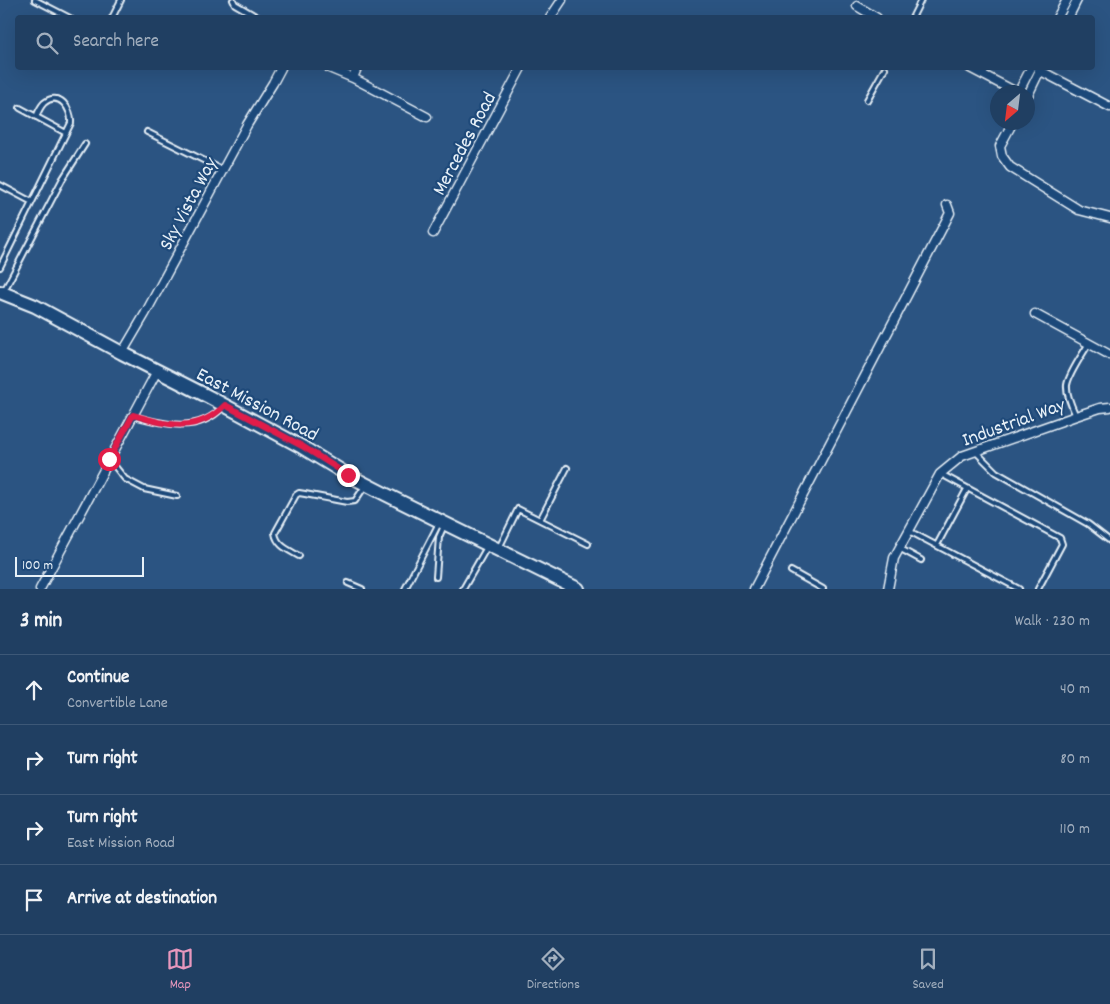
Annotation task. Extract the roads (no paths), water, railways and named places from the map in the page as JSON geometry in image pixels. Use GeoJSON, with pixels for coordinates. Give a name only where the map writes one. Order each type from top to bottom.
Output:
{"type":"FeatureCollection","features":[{"type":"Feature","properties":{"kind":"main road","name":"East Mission Road"},"geometry":{"type":"LineString","coordinates":[[1,292],[35,306],[122,354],[225,405],[302,446],[366,484],[578,589]]}},
{"type":"Feature","properties":{"kind":"street"},"geometry":{"type":"LineString","coordinates":[[552,15],[562,0]]}},
{"type":"Feature","properties":{"kind":"street"},"geometry":{"type":"LineString","coordinates":[[1060,15],[1067,0]]}},
{"type":"Feature","properties":{"kind":"street"},"geometry":{"type":"LineString","coordinates":[[1070,15],[1077,0]]}},
{"type":"Feature","properties":{"kind":"street"},"geometry":{"type":"LineString","coordinates":[[857,6],[873,15]]}},
{"type":"Feature","properties":{"kind":"street","name":"Sky Vista Way"},"geometry":{"type":"LineString","coordinates":[[122,354],[280,70]]}},
{"type":"Feature","properties":{"kind":"street"},"geometry":{"type":"LineString","coordinates":[[334,70],[353,78],[426,117]]}},
{"type":"Feature","properties":{"kind":"street"},"geometry":{"type":"LineString","coordinates":[[353,78],[356,70]]}},
{"type":"Feature","properties":{"kind":"street","name":"Mercedes Road"},"geometry":{"type":"LineString","coordinates":[[433,233],[520,70]]}},
{"type":"Feature","properties":{"kind":"street"},"geometry":{"type":"LineString","coordinates":[[974,70],[1016,92],[1019,91],[1035,70]]}},
{"type":"Feature","properties":{"kind":"street"},"geometry":{"type":"LineString","coordinates":[[1031,85],[1036,70]]}},
{"type":"Feature","properties":{"kind":"street"},"geometry":{"type":"LineString","coordinates":[[1041,70],[1110,108]]}},
{"type":"Feature","properties":{"kind":"street"},"geometry":{"type":"LineString","coordinates":[[1009,130],[1000,146],[1002,156],[1010,167],[1080,210],[1110,218]]}},
{"type":"Feature","properties":{"kind":"street"},"geometry":{"type":"LineString","coordinates":[[754,589],[950,213],[947,205]]}},
{"type":"Feature","properties":{"kind":"street"},"geometry":{"type":"LineString","coordinates":[[1035,314],[1110,354]]}},
{"type":"Feature","properties":{"kind":"street"},"geometry":{"type":"LineString","coordinates":[[40,589],[157,371]]}},
{"type":"Feature","properties":{"kind":"street","name":"Industrial Way"},"geometry":{"type":"LineString","coordinates":[[888,589],[894,558],[940,474],[962,456],[1100,408],[1110,407]]}},
{"type":"Feature","properties":{"kind":"lane"},"geometry":{"type":"LineString","coordinates":[[35,0],[64,15]]}},
{"type":"Feature","properties":{"kind":"lane"},"geometry":{"type":"LineString","coordinates":[[114,15],[121,0]]}},
{"type":"Feature","properties":{"kind":"lane"},"geometry":{"type":"LineString","coordinates":[[233,0],[235,4],[254,15]]}},
{"type":"Feature","properties":{"kind":"lane"},"geometry":{"type":"LineString","coordinates":[[914,15],[921,0]]}},
{"type":"Feature","properties":{"kind":"lane"},"geometry":{"type":"LineString","coordinates":[[867,100],[884,70]]}},
{"type":"Feature","properties":{"kind":"lane"},"geometry":{"type":"LineString","coordinates":[[0,267],[71,123],[72,116],[67,105],[58,99],[47,101],[42,105],[36,117]]}},
{"type":"Feature","properties":{"kind":"lane"},"geometry":{"type":"LineString","coordinates":[[20,108],[66,133]]}},
{"type":"Feature","properties":{"kind":"lane"},"geometry":{"type":"LineString","coordinates":[[147,132],[223,170]]}},
{"type":"Feature","properties":{"kind":"lane"},"geometry":{"type":"LineString","coordinates":[[1,292],[62,180],[85,144]]}},
{"type":"Feature","properties":{"kind":"lane"},"geometry":{"type":"LineString","coordinates":[[0,185],[32,202]]}},
{"type":"Feature","properties":{"kind":"lane"},"geometry":{"type":"LineString","coordinates":[[1076,416],[1067,392],[1067,385],[1070,376],[1089,343]]}},
{"type":"Feature","properties":{"kind":"lane"},"geometry":{"type":"LineString","coordinates":[[133,415],[163,424],[184,425],[203,421],[216,414],[225,405]]}},
{"type":"Feature","properties":{"kind":"lane"},"geometry":{"type":"LineString","coordinates":[[975,451],[996,472],[1088,524],[1110,541]]}},
{"type":"Feature","properties":{"kind":"lane"},"geometry":{"type":"LineString","coordinates":[[109,459],[125,479],[144,489],[177,496]]}},
{"type":"Feature","properties":{"kind":"lane"},"geometry":{"type":"LineString","coordinates":[[540,520],[567,468]]}},
{"type":"Feature","properties":{"kind":"lane"},"geometry":{"type":"LineString","coordinates":[[940,474],[1060,538],[1062,544],[1038,589]]}},
{"type":"Feature","properties":{"kind":"lane"},"geometry":{"type":"LineString","coordinates":[[299,556],[282,546],[276,539],[275,533],[296,495],[299,493],[347,502],[355,501],[366,484]]}},
{"type":"Feature","properties":{"kind":"lane"},"geometry":{"type":"LineString","coordinates":[[936,545],[967,489]]}},
{"type":"Feature","properties":{"kind":"lane"},"geometry":{"type":"LineString","coordinates":[[463,589],[518,509],[588,544]]}},
{"type":"Feature","properties":{"kind":"lane"},"geometry":{"type":"LineString","coordinates":[[436,577],[442,522]]}},
{"type":"Feature","properties":{"kind":"lane"},"geometry":{"type":"LineString","coordinates":[[405,589],[442,522]]}},
{"type":"Feature","properties":{"kind":"lane"},"geometry":{"type":"LineString","coordinates":[[909,531],[1019,589]]}},
{"type":"Feature","properties":{"kind":"lane"},"geometry":{"type":"LineString","coordinates":[[900,548],[921,560]]}},
{"type":"Feature","properties":{"kind":"lane"},"geometry":{"type":"LineString","coordinates":[[791,571],[823,589]]}},
{"type":"Feature","properties":{"kind":"lane"},"geometry":{"type":"LineString","coordinates":[[348,583],[362,589]]}}]}
